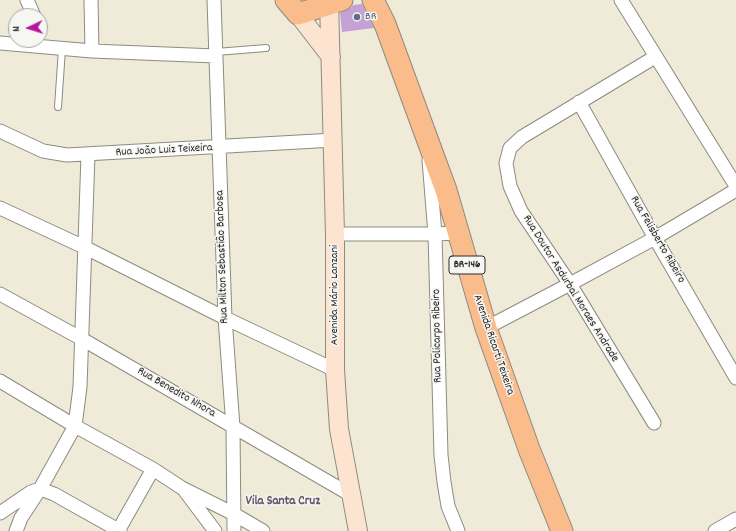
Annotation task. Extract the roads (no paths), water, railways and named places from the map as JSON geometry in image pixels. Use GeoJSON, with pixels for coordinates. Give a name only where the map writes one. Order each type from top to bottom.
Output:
{"type":"FeatureCollection","features":[{"type":"Feature","properties":{"kind":"main road","name":"Avenida Ricarti Teixeira"},"geometry":{"type":"LineString","coordinates":[[373,0],[385,24],[446,190],[486,328],[530,449],[562,531]]}},
{"type":"Feature","properties":{"kind":"main road"},"geometry":{"type":"LineString","coordinates":[[292,7],[334,1]]}},
{"type":"Feature","properties":{"kind":"street"},"geometry":{"type":"LineString","coordinates":[[91,0],[92,51]]}},
{"type":"Feature","properties":{"kind":"street","name":"Rua Milton Sebastião Barbosa"},"geometry":{"type":"LineString","coordinates":[[214,0],[225,318],[233,427],[234,531]]}},
{"type":"Feature","properties":{"kind":"street"},"geometry":{"type":"LineString","coordinates":[[621,0],[736,186]]}},
{"type":"Feature","properties":{"kind":"street","name":"Avenida Mário Lanzani"},"geometry":{"type":"LineString","coordinates":[[334,1],[331,57],[334,140],[335,370],[339,429],[358,531]]}},
{"type":"Feature","properties":{"kind":"street"},"geometry":{"type":"LineString","coordinates":[[292,7],[331,57]]}},
{"type":"Feature","properties":{"kind":"street"},"geometry":{"type":"LineString","coordinates":[[48,46],[62,49],[92,51],[216,54]]}},
{"type":"Feature","properties":{"kind":"street"},"geometry":{"type":"LineString","coordinates":[[579,102],[655,57]]}},
{"type":"Feature","properties":{"kind":"street","name":"Rua Doutor Asdurbal Moraes Andrade"},"geometry":{"type":"LineString","coordinates":[[579,102],[522,137],[510,148],[506,163],[510,186],[521,210],[570,284],[654,423]]}},
{"type":"Feature","properties":{"kind":"street","name":"Rua Felisberto Ribeiro"},"geometry":{"type":"LineString","coordinates":[[579,102],[736,378]]}},
{"type":"Feature","properties":{"kind":"street","name":"Rua João Luiz Teixeira"},"geometry":{"type":"LineString","coordinates":[[0,130],[43,151],[67,155],[219,148],[334,140]]}},
{"type":"Feature","properties":{"kind":"street","name":"Rua Policarpo Ribeiro"},"geometry":{"type":"LineString","coordinates":[[427,139],[435,234],[441,454],[448,506],[458,531]]}},
{"type":"Feature","properties":{"kind":"street"},"geometry":{"type":"LineString","coordinates":[[16,531],[21,518],[40,489],[75,426],[80,387],[88,155]]}},
{"type":"Feature","properties":{"kind":"street"},"geometry":{"type":"LineString","coordinates":[[486,328],[655,238],[736,190]]}},
{"type":"Feature","properties":{"kind":"street"},"geometry":{"type":"LineString","coordinates":[[0,208],[84,247],[225,318],[335,370]]}},
{"type":"Feature","properties":{"kind":"street"},"geometry":{"type":"LineString","coordinates":[[335,234],[458,233]]}},
{"type":"Feature","properties":{"kind":"street","name":"Rua Benedito Nhora"},"geometry":{"type":"LineString","coordinates":[[0,294],[82,338],[351,495]]}},
{"type":"Feature","properties":{"kind":"street"},"geometry":{"type":"LineString","coordinates":[[0,381],[75,426],[153,469],[182,488],[234,514],[263,531]]}},
{"type":"Feature","properties":{"kind":"street"},"geometry":{"type":"LineString","coordinates":[[0,513],[31,492],[40,489],[54,494],[119,531],[153,469]]}},
{"type":"Feature","properties":{"kind":"street"},"geometry":{"type":"LineString","coordinates":[[182,488],[215,531]]}},
{"type":"Feature","properties":{"kind":"street"},"geometry":{"type":"LineString","coordinates":[[715,531],[736,519]]}},
{"type":"Feature","properties":{"kind":"lane"},"geometry":{"type":"LineString","coordinates":[[216,54],[266,48]]}},
{"type":"Feature","properties":{"kind":"lane"},"geometry":{"type":"LineString","coordinates":[[58,107],[62,49]]}},
{"type":"Feature","properties":{"kind":"place","name":"BR"},"geometry":{"type":"Point","coordinates":[357,17]}},
{"type":"Feature","properties":{"kind":"district","name":"Vila Santa Cruz"},"geometry":{"type":"Point","coordinates":[283,502]}}]}
